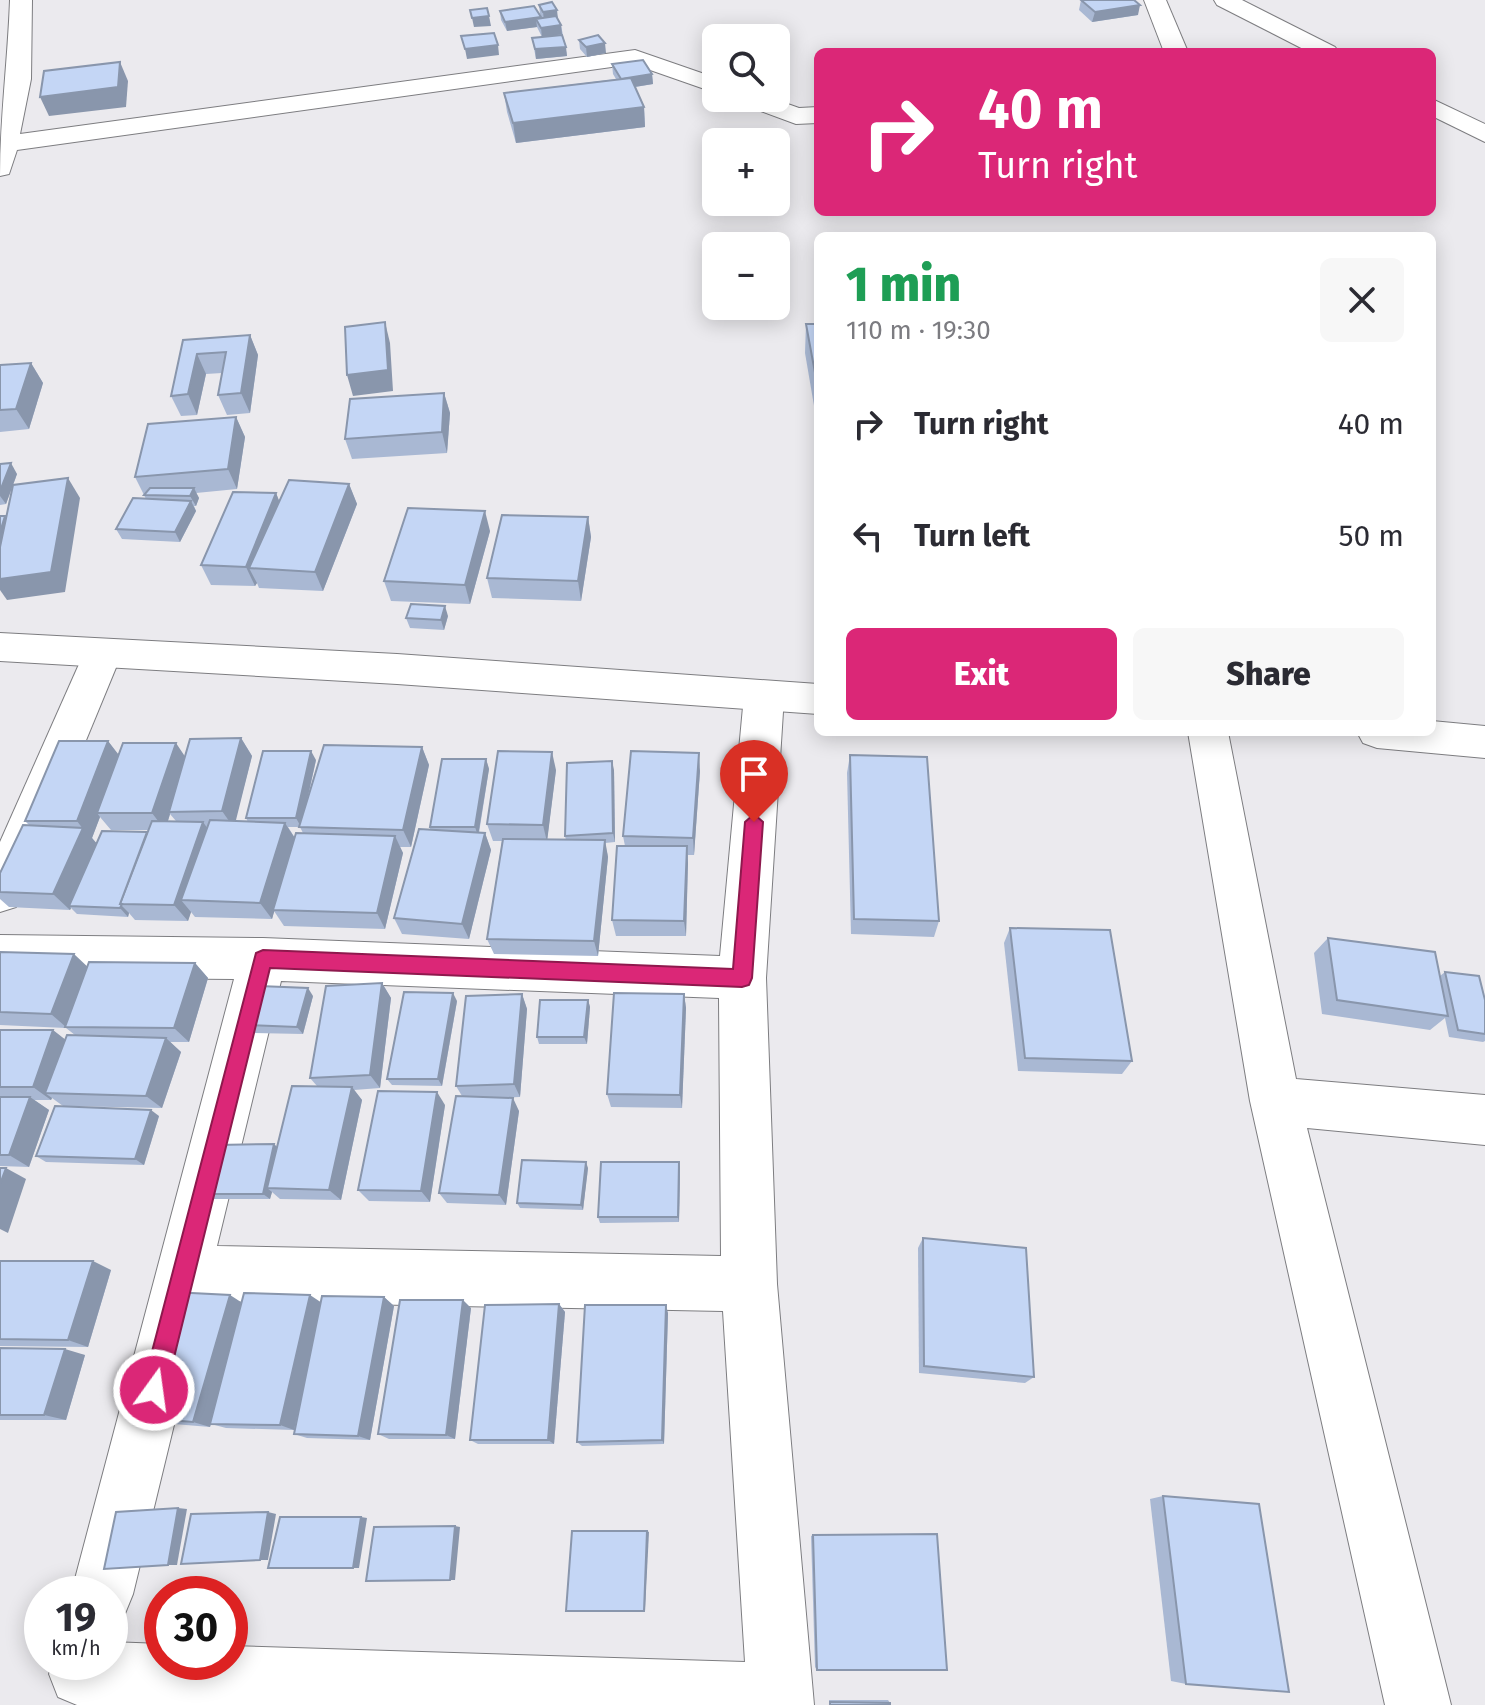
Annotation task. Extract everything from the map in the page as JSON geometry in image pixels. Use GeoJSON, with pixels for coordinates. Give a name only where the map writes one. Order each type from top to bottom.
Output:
{"type":"FeatureCollection","features":[{"type":"Feature","properties":{"kind":"street"},"geometry":{"type":"LineString","coordinates":[[1155,0],[1174,48]]}},
{"type":"Feature","properties":{"kind":"street"},"geometry":{"type":"LineString","coordinates":[[1225,0],[1319,48]]}},
{"type":"Feature","properties":{"kind":"street"},"geometry":{"type":"LineString","coordinates":[[14,12],[19,79],[3,144],[635,57],[702,81]]}},
{"type":"Feature","properties":{"kind":"street"},"geometry":{"type":"LineString","coordinates":[[1436,108],[1485,134]]}},
{"type":"Feature","properties":{"kind":"street"},"geometry":{"type":"LineString","coordinates":[[785,112],[796,116],[814,115]]}},
{"type":"Feature","properties":{"kind":"street"},"geometry":{"type":"LineString","coordinates":[[0,647],[397,669],[814,699]]}},
{"type":"Feature","properties":{"kind":"street"},"geometry":{"type":"LineString","coordinates":[[0,893],[103,653]]}},
{"type":"Feature","properties":{"kind":"street"},"geometry":{"type":"LineString","coordinates":[[79,1680],[781,1701],[749,1284],[742,978],[764,696]]}},
{"type":"Feature","properties":{"kind":"street"},"geometry":{"type":"LineString","coordinates":[[1209,736],[1275,1101],[1418,1705]]}},
{"type":"Feature","properties":{"kind":"street"},"geometry":{"type":"LineString","coordinates":[[1420,736],[1485,742]]}},
{"type":"Feature","properties":{"kind":"street"},"geometry":{"type":"LineString","coordinates":[[0,956],[263,959],[742,978]]}},
{"type":"Feature","properties":{"kind":"street"},"geometry":{"type":"LineString","coordinates":[[107,1576],[263,959]]}},
{"type":"Feature","properties":{"kind":"street"},"geometry":{"type":"LineString","coordinates":[[1275,1101],[1485,1120]]}},
{"type":"Feature","properties":{"kind":"street"},"geometry":{"type":"LineString","coordinates":[[184,1273],[749,1284]]}},
{"type":"Feature","properties":{"kind":"building"},"geometry":{"type":"Polygon","coordinates":[[[1081,0],[1134,0],[1140,5],[1095,12],[1081,0]]]}},
{"type":"Feature","properties":{"kind":"building"},"geometry":{"type":"Polygon","coordinates":[[[552,2],[557,10],[543,12],[539,5],[552,2]]]}},
{"type":"Feature","properties":{"kind":"building"},"geometry":{"type":"Polygon","coordinates":[[[534,6],[541,17],[505,22],[500,11],[534,6]]]}},
{"type":"Feature","properties":{"kind":"building"},"geometry":{"type":"Polygon","coordinates":[[[487,8],[489,16],[472,18],[470,10],[487,8]]]}},
{"type":"Feature","properties":{"kind":"building"},"geometry":{"type":"Polygon","coordinates":[[[556,16],[561,25],[541,28],[536,19],[556,16]]]}},
{"type":"Feature","properties":{"kind":"building"},"geometry":{"type":"Polygon","coordinates":[[[494,33],[498,45],[465,49],[461,36],[494,33]]]}},
{"type":"Feature","properties":{"kind":"building"},"geometry":{"type":"Polygon","coordinates":[[[562,35],[566,47],[535,49],[532,38],[562,35]]]}},
{"type":"Feature","properties":{"kind":"building"},"geometry":{"type":"Polygon","coordinates":[[[598,35],[605,43],[586,47],[579,40],[598,35]]]}},
{"type":"Feature","properties":{"kind":"building"},"geometry":{"type":"Polygon","coordinates":[[[643,60],[652,74],[621,79],[612,64],[643,60]]]}},
{"type":"Feature","properties":{"kind":"building"},"geometry":{"type":"Polygon","coordinates":[[[120,62],[118,87],[40,97],[44,71],[120,62]]]}},
{"type":"Feature","properties":{"kind":"building"},"geometry":{"type":"Polygon","coordinates":[[[631,78],[644,107],[513,123],[504,93],[631,78]]]}},
{"type":"Feature","properties":{"kind":"building"},"geometry":{"type":"Polygon","coordinates":[[[385,322],[388,370],[347,375],[345,327],[385,322]]]}},
{"type":"Feature","properties":{"kind":"building"},"geometry":{"type":"Polygon","coordinates":[[[806,324],[814,324],[814,367],[806,324]]]}},
{"type":"Feature","properties":{"kind":"building"},"geometry":{"type":"Polygon","coordinates":[[[250,335],[241,393],[218,395],[226,352],[197,354],[188,394],[171,396],[183,340],[250,335]]]}},
{"type":"Feature","properties":{"kind":"building"},"geometry":{"type":"Polygon","coordinates":[[[31,363],[16,409],[0,410],[0,365],[31,363]]]}},
{"type":"Feature","properties":{"kind":"building"},"geometry":{"type":"Polygon","coordinates":[[[444,393],[442,432],[345,439],[350,399],[444,393]]]}},
{"type":"Feature","properties":{"kind":"building"},"geometry":{"type":"Polygon","coordinates":[[[236,417],[228,469],[135,477],[148,424],[236,417]]]}},
{"type":"Feature","properties":{"kind":"building"},"geometry":{"type":"Polygon","coordinates":[[[11,463],[0,491],[0,464],[11,463]]]}},
{"type":"Feature","properties":{"kind":"building"},"geometry":{"type":"Polygon","coordinates":[[[68,478],[51,572],[0,579],[0,547],[13,485],[68,478]]]}},
{"type":"Feature","properties":{"kind":"building"},"geometry":{"type":"Polygon","coordinates":[[[289,480],[349,484],[315,572],[249,568],[289,480]]]}},
{"type":"Feature","properties":{"kind":"building"},"geometry":{"type":"Polygon","coordinates":[[[150,488],[194,488],[190,496],[144,495],[150,488]]]}},
{"type":"Feature","properties":{"kind":"building"},"geometry":{"type":"Polygon","coordinates":[[[233,492],[276,493],[246,567],[201,565],[233,492]]]}},
{"type":"Feature","properties":{"kind":"building"},"geometry":{"type":"Polygon","coordinates":[[[133,498],[191,501],[175,532],[116,529],[133,498]]]}},
{"type":"Feature","properties":{"kind":"building"},"geometry":{"type":"Polygon","coordinates":[[[408,508],[485,511],[465,585],[384,581],[408,508]]]}},
{"type":"Feature","properties":{"kind":"building"},"geometry":{"type":"Polygon","coordinates":[[[502,515],[588,517],[578,581],[487,578],[502,515]]]}},
{"type":"Feature","properties":{"kind":"building"},"geometry":{"type":"Polygon","coordinates":[[[411,604],[445,606],[441,620],[406,618],[411,604]]]}},
{"type":"Feature","properties":{"kind":"building"},"geometry":{"type":"Polygon","coordinates":[[[241,738],[222,811],[169,812],[190,739],[241,738]]]}},
{"type":"Feature","properties":{"kind":"building"},"geometry":{"type":"Polygon","coordinates":[[[59,741],[108,741],[77,821],[25,821],[59,741]]]}},
{"type":"Feature","properties":{"kind":"building"},"geometry":{"type":"Polygon","coordinates":[[[123,743],[176,743],[152,813],[97,813],[123,743]]]}},
{"type":"Feature","properties":{"kind":"building"},"geometry":{"type":"Polygon","coordinates":[[[324,745],[422,747],[403,830],[299,827],[324,745]]]}},
{"type":"Feature","properties":{"kind":"building"},"geometry":{"type":"Polygon","coordinates":[[[263,751],[311,751],[296,818],[246,818],[263,751]]]}},
{"type":"Feature","properties":{"kind":"building"},"geometry":{"type":"Polygon","coordinates":[[[498,751],[552,752],[543,825],[487,824],[498,751]]]}},
{"type":"Feature","properties":{"kind":"building"},"geometry":{"type":"Polygon","coordinates":[[[631,751],[699,753],[693,838],[623,836],[631,751]]]}},
{"type":"Feature","properties":{"kind":"building"},"geometry":{"type":"Polygon","coordinates":[[[850,755],[927,757],[939,921],[854,919],[850,755]]]}},
{"type":"Feature","properties":{"kind":"building"},"geometry":{"type":"Polygon","coordinates":[[[442,759],[486,759],[475,827],[430,827],[442,759]]]}},
{"type":"Feature","properties":{"kind":"building"},"geometry":{"type":"Polygon","coordinates":[[[612,761],[613,833],[565,836],[567,763],[612,761]]]}},
{"type":"Feature","properties":{"kind":"building"},"geometry":{"type":"Polygon","coordinates":[[[210,820],[285,823],[260,903],[181,900],[210,820]]]}},
{"type":"Feature","properties":{"kind":"building"},"geometry":{"type":"Polygon","coordinates":[[[152,821],[203,822],[174,905],[120,904],[152,821]]]}},
{"type":"Feature","properties":{"kind":"building"},"geometry":{"type":"Polygon","coordinates":[[[23,825],[83,828],[53,894],[0,892],[0,873],[23,825]]]}},
{"type":"Feature","properties":{"kind":"building"},"geometry":{"type":"Polygon","coordinates":[[[419,829],[485,833],[462,924],[394,918],[419,829]]]}},
{"type":"Feature","properties":{"kind":"building"},"geometry":{"type":"Polygon","coordinates":[[[102,831],[147,832],[122,904],[120,908],[69,906],[102,831]]]}},
{"type":"Feature","properties":{"kind":"building"},"geometry":{"type":"Polygon","coordinates":[[[296,833],[395,836],[377,913],[273,910],[296,833]]]}},
{"type":"Feature","properties":{"kind":"building"},"geometry":{"type":"Polygon","coordinates":[[[503,839],[605,840],[594,941],[487,939],[503,839]]]}},
{"type":"Feature","properties":{"kind":"building"},"geometry":{"type":"Polygon","coordinates":[[[617,846],[687,846],[684,921],[612,920],[617,846]]]}},
{"type":"Feature","properties":{"kind":"building"},"geometry":{"type":"Polygon","coordinates":[[[1010,928],[1110,930],[1132,1061],[1025,1058],[1010,928]]]}},
{"type":"Feature","properties":{"kind":"building"},"geometry":{"type":"Polygon","coordinates":[[[1328,938],[1435,952],[1448,1016],[1337,1000],[1328,938]]]}},
{"type":"Feature","properties":{"kind":"building"},"geometry":{"type":"Polygon","coordinates":[[[0,952],[74,954],[51,1014],[0,1012],[0,952]]]}},
{"type":"Feature","properties":{"kind":"building"},"geometry":{"type":"Polygon","coordinates":[[[89,962],[195,963],[174,1028],[65,1027],[89,962]]]}},
{"type":"Feature","properties":{"kind":"building"},"geometry":{"type":"Polygon","coordinates":[[[1445,972],[1479,976],[1485,1000],[1485,1034],[1458,1030],[1445,972]]]}},
{"type":"Feature","properties":{"kind":"building"},"geometry":{"type":"Polygon","coordinates":[[[382,983],[370,1075],[310,1078],[326,986],[382,983]]]}},
{"type":"Feature","properties":{"kind":"building"},"geometry":{"type":"Polygon","coordinates":[[[259,986],[308,988],[297,1027],[246,1025],[259,986]]]}},
{"type":"Feature","properties":{"kind":"building"},"geometry":{"type":"Polygon","coordinates":[[[404,992],[453,993],[438,1079],[387,1079],[404,992]]]}},
{"type":"Feature","properties":{"kind":"building"},"geometry":{"type":"Polygon","coordinates":[[[614,993],[684,994],[680,1095],[607,1094],[614,993]]]}},
{"type":"Feature","properties":{"kind":"building"},"geometry":{"type":"Polygon","coordinates":[[[522,994],[514,1084],[456,1086],[466,996],[522,994]]]}},
{"type":"Feature","properties":{"kind":"building"},"geometry":{"type":"Polygon","coordinates":[[[540,1000],[588,1000],[584,1037],[537,1037],[540,1000]]]}},
{"type":"Feature","properties":{"kind":"building"},"geometry":{"type":"Polygon","coordinates":[[[0,1030],[53,1030],[33,1087],[0,1087],[0,1030]]]}},
{"type":"Feature","properties":{"kind":"building"},"geometry":{"type":"Polygon","coordinates":[[[67,1035],[166,1038],[146,1096],[45,1093],[67,1035]]]}},
{"type":"Feature","properties":{"kind":"building"},"geometry":{"type":"Polygon","coordinates":[[[292,1086],[352,1087],[329,1190],[267,1188],[292,1086]]]}},
{"type":"Feature","properties":{"kind":"building"},"geometry":{"type":"Polygon","coordinates":[[[378,1091],[437,1092],[421,1191],[358,1190],[378,1091]]]}},
{"type":"Feature","properties":{"kind":"building"},"geometry":{"type":"Polygon","coordinates":[[[456,1096],[513,1098],[499,1195],[439,1193],[456,1096]]]}},
{"type":"Feature","properties":{"kind":"building"},"geometry":{"type":"Polygon","coordinates":[[[0,1097],[30,1097],[9,1155],[0,1155],[0,1097]]]}},
{"type":"Feature","properties":{"kind":"building"},"geometry":{"type":"Polygon","coordinates":[[[55,1106],[151,1110],[135,1159],[36,1156],[55,1106]]]}},
{"type":"Feature","properties":{"kind":"building"},"geometry":{"type":"Polygon","coordinates":[[[274,1144],[263,1194],[205,1194],[217,1145],[274,1144]]]}},
{"type":"Feature","properties":{"kind":"building"},"geometry":{"type":"Polygon","coordinates":[[[522,1160],[586,1162],[581,1205],[517,1203],[522,1160]]]}},
{"type":"Feature","properties":{"kind":"building"},"geometry":{"type":"Polygon","coordinates":[[[601,1162],[679,1162],[678,1217],[598,1217],[601,1162]]]}},
{"type":"Feature","properties":{"kind":"building"},"geometry":{"type":"Polygon","coordinates":[[[0,1168],[6,1168],[0,1184],[0,1168]]]}},
{"type":"Feature","properties":{"kind":"building"},"geometry":{"type":"Polygon","coordinates":[[[923,1238],[1026,1248],[1034,1377],[924,1366],[923,1238]]]}},
{"type":"Feature","properties":{"kind":"building"},"geometry":{"type":"Polygon","coordinates":[[[0,1261],[93,1261],[68,1340],[0,1339],[0,1261]]]}},
{"type":"Feature","properties":{"kind":"building"},"geometry":{"type":"Polygon","coordinates":[[[172,1292],[230,1295],[193,1422],[132,1417],[172,1292]]]}},
{"type":"Feature","properties":{"kind":"building"},"geometry":{"type":"Polygon","coordinates":[[[244,1293],[310,1295],[280,1425],[210,1424],[244,1293]]]}},
{"type":"Feature","properties":{"kind":"building"},"geometry":{"type":"Polygon","coordinates":[[[322,1296],[384,1297],[358,1436],[294,1434],[322,1296]]]}},
{"type":"Feature","properties":{"kind":"building"},"geometry":{"type":"Polygon","coordinates":[[[400,1300],[463,1300],[446,1435],[378,1434],[400,1300]]]}},
{"type":"Feature","properties":{"kind":"building"},"geometry":{"type":"Polygon","coordinates":[[[559,1304],[548,1440],[470,1440],[485,1305],[559,1304]]]}},
{"type":"Feature","properties":{"kind":"building"},"geometry":{"type":"Polygon","coordinates":[[[585,1305],[666,1305],[662,1440],[577,1442],[585,1305]]]}},
{"type":"Feature","properties":{"kind":"building"},"geometry":{"type":"Polygon","coordinates":[[[0,1348],[65,1349],[44,1415],[0,1415],[0,1348]]]}},
{"type":"Feature","properties":{"kind":"building"},"geometry":{"type":"Polygon","coordinates":[[[1163,1496],[1259,1504],[1289,1692],[1186,1684],[1163,1496]]]}},
{"type":"Feature","properties":{"kind":"building"},"geometry":{"type":"Polygon","coordinates":[[[178,1508],[168,1565],[104,1569],[116,1512],[178,1508]]]}},
{"type":"Feature","properties":{"kind":"building"},"geometry":{"type":"Polygon","coordinates":[[[268,1512],[260,1560],[181,1564],[191,1514],[268,1512]]]}},
{"type":"Feature","properties":{"kind":"building"},"geometry":{"type":"Polygon","coordinates":[[[280,1517],[361,1517],[353,1568],[268,1568],[280,1517]]]}},
{"type":"Feature","properties":{"kind":"building"},"geometry":{"type":"Polygon","coordinates":[[[455,1526],[450,1580],[366,1581],[374,1527],[455,1526]]]}},
{"type":"Feature","properties":{"kind":"building"},"geometry":{"type":"Polygon","coordinates":[[[572,1531],[647,1531],[644,1611],[566,1611],[572,1531]]]}},
{"type":"Feature","properties":{"kind":"building"},"geometry":{"type":"Polygon","coordinates":[[[937,1534],[947,1670],[817,1670],[813,1535],[937,1534]]]}},
{"type":"Feature","properties":{"kind":"building"},"geometry":{"type":"Polygon","coordinates":[[[830,1702],[890,1703],[890,1705],[830,1705],[830,1702]]]}},
{"type":"Feature","properties":{"kind":"route"},"geometry":{"type":"LineString","coordinates":[[154,1390],[263,959],[742,978],[754,822]]}}]}
